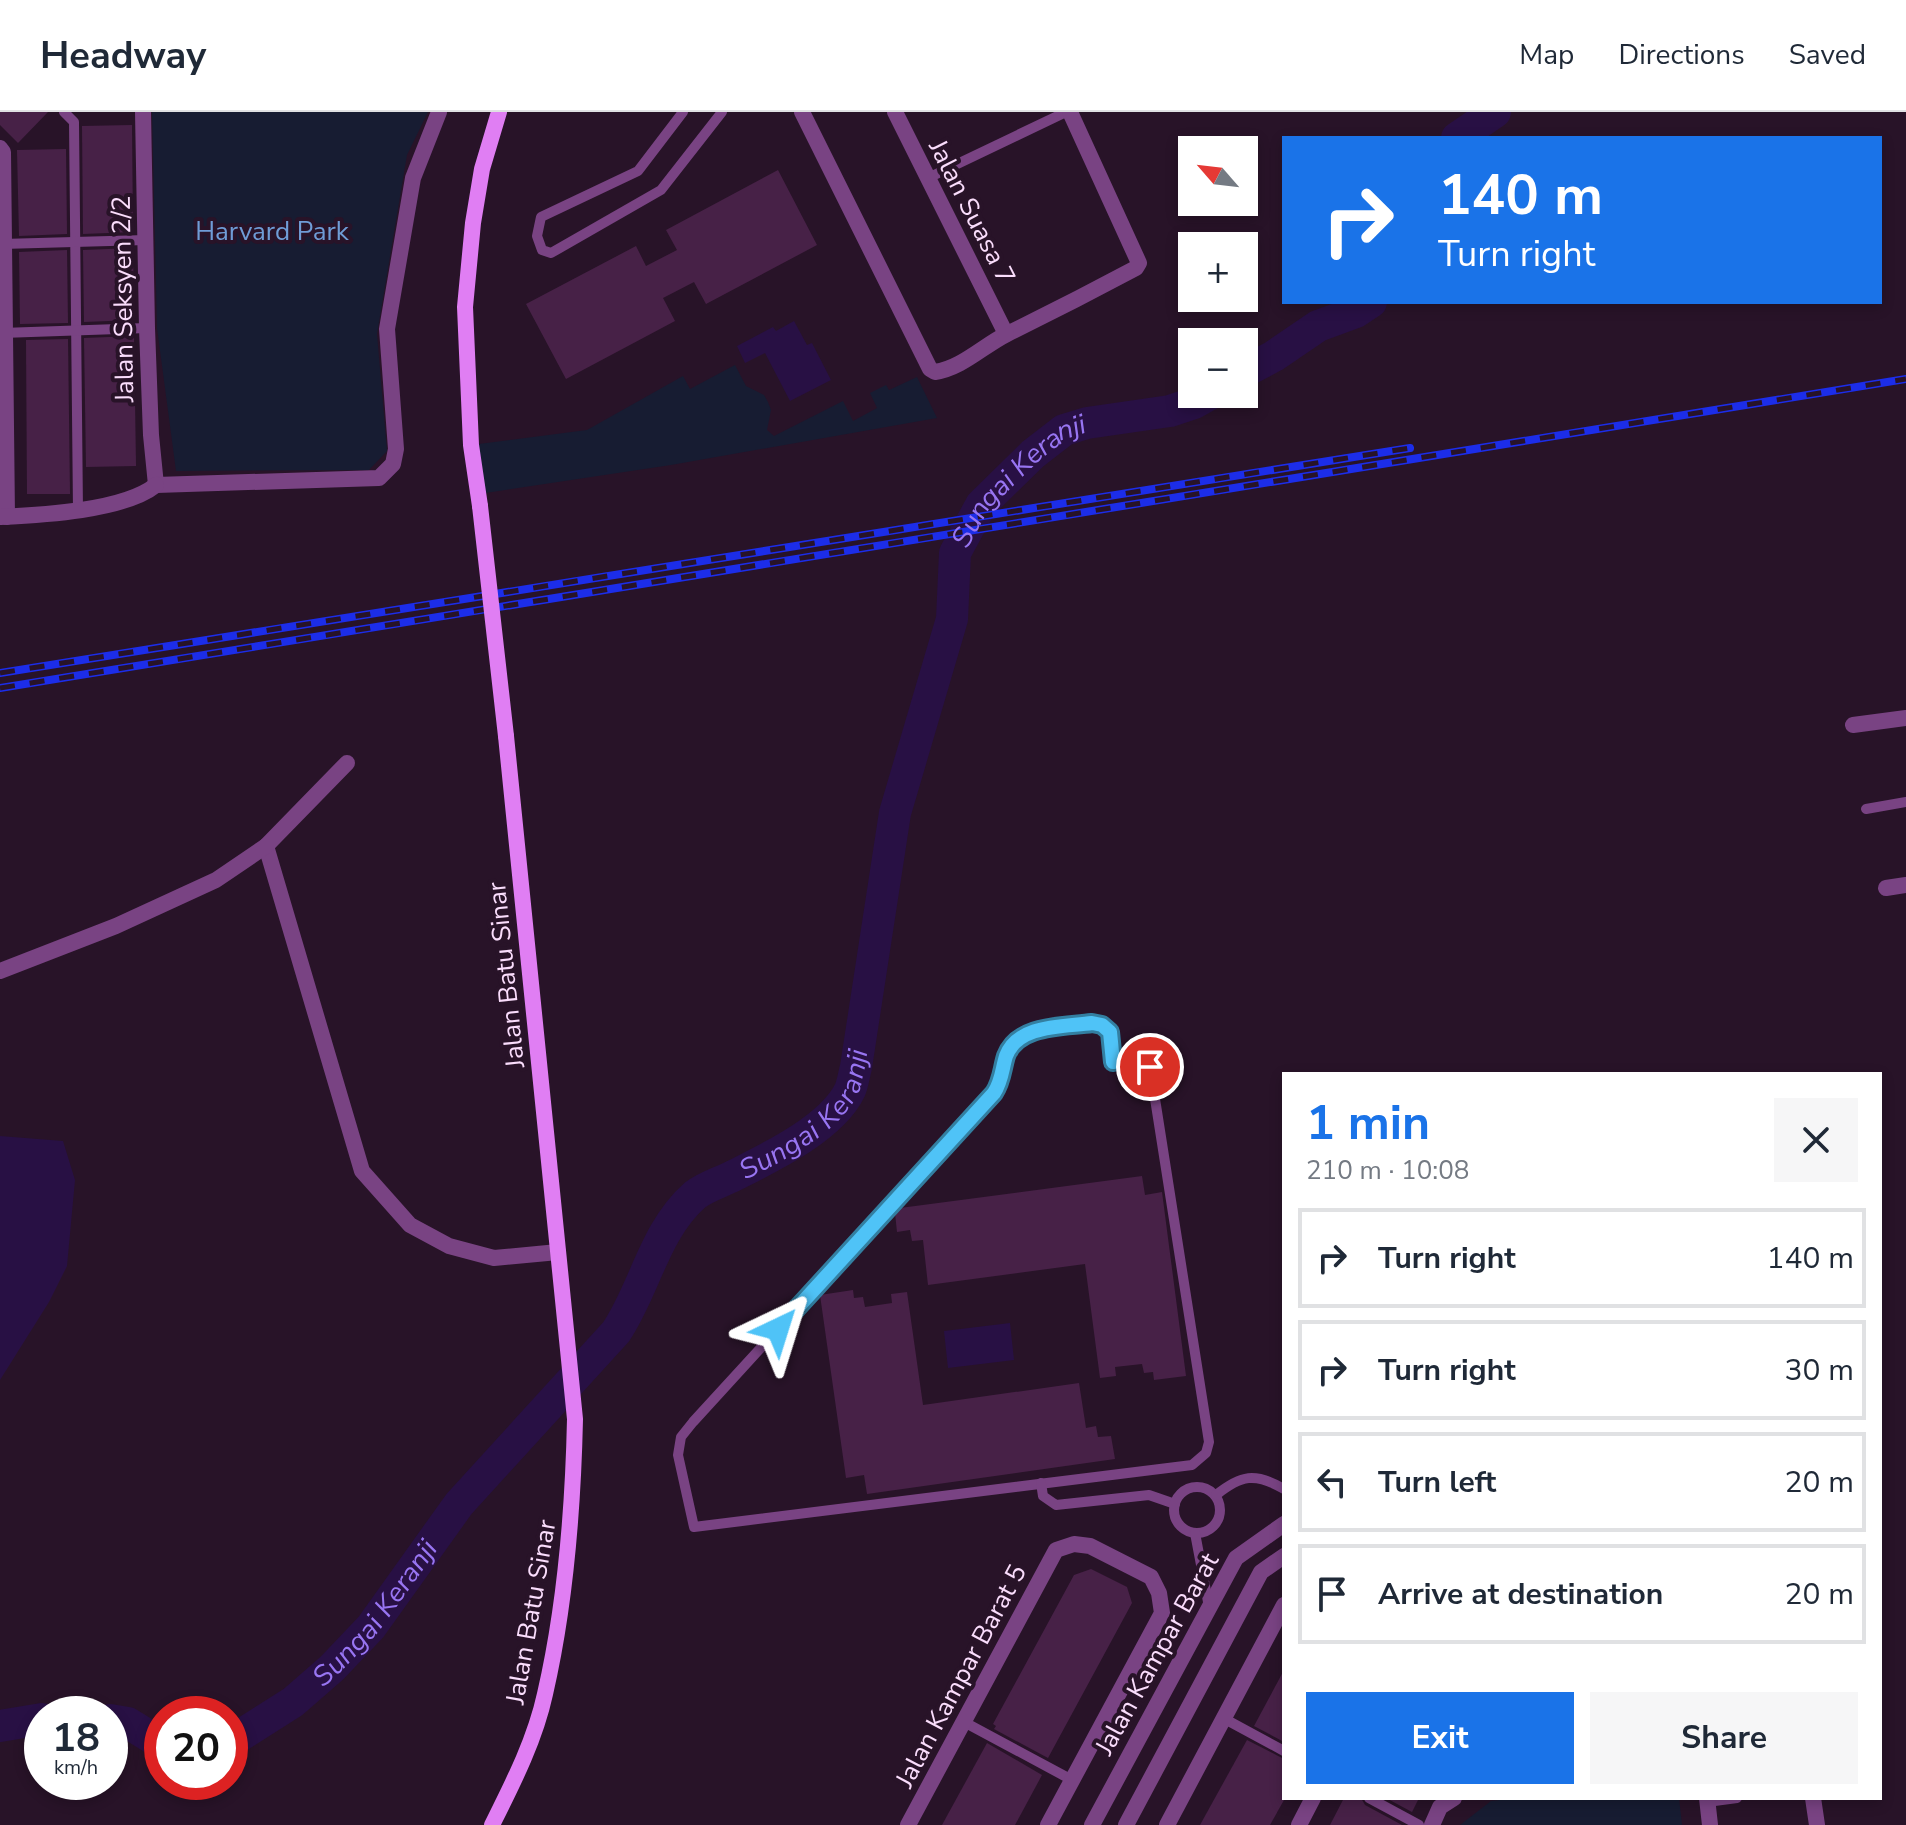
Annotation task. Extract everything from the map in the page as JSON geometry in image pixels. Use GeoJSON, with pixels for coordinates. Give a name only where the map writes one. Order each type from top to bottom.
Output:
{"type":"FeatureCollection","features":[{"type":"Feature","properties":{"kind":"street","name":"Jalan Seksyen 2/2"},"geometry":{"type":"LineString","coordinates":[[143,112],[147,328],[156,485]]}},
{"type":"Feature","properties":{"kind":"street"},"geometry":{"type":"LineString","coordinates":[[0,148],[3,152],[3,517],[78,511],[145,494],[156,485],[379,478],[393,464],[396,449],[387,329],[413,178],[439,112]]}},
{"type":"Feature","properties":{"kind":"street","name":"Jalan Batu Sinar"},"geometry":{"type":"LineString","coordinates":[[492,1825],[523,1762],[545,1696],[564,1584],[573,1506],[575,1419],[506,736],[470,432],[465,307],[482,169],[499,112]]}},
{"type":"Feature","properties":{"kind":"street"},"geometry":{"type":"LineString","coordinates":[[802,112],[930,369],[935,372],[951,367],[1006,334],[1136,268],[1139,263],[1068,112]]}},
{"type":"Feature","properties":{"kind":"street","name":"Jalan Suasa 7"},"geometry":{"type":"LineString","coordinates":[[895,112],[1006,334]]}},
{"type":"Feature","properties":{"kind":"street"},"geometry":{"type":"LineString","coordinates":[[1853,725],[1906,718]]}},
{"type":"Feature","properties":{"kind":"street"},"geometry":{"type":"LineString","coordinates":[[0,971],[116,926],[216,880],[266,846],[347,763]]}},
{"type":"Feature","properties":{"kind":"street"},"geometry":{"type":"LineString","coordinates":[[266,846],[362,1171],[410,1225],[449,1246],[494,1258],[558,1252]]}},
{"type":"Feature","properties":{"kind":"street"},"geometry":{"type":"LineString","coordinates":[[1886,888],[1906,885]]}},
{"type":"Feature","properties":{"kind":"street","name":"Jalan Kampar Barat"},"geometry":{"type":"LineString","coordinates":[[1092,1825],[1236,1558],[1282,1525]]}},
{"type":"Feature","properties":{"kind":"street","name":"Jalan Kampar Barat 5"},"geometry":{"type":"LineString","coordinates":[[908,1825],[1056,1550],[1074,1544],[1090,1546],[1151,1577],[1159,1593],[1162,1613],[1072,1780]]}},
{"type":"Feature","properties":{"kind":"street","name":"Jalan Kampar Barat"},"geometry":{"type":"LineString","coordinates":[[1126,1825],[1261,1572],[1282,1557]]}},
{"type":"Feature","properties":{"kind":"street"},"geometry":{"type":"LineString","coordinates":[[1167,1825],[1282,1609]]}},
{"type":"Feature","properties":{"kind":"street"},"geometry":{"type":"LineString","coordinates":[[1048,1825],[1072,1780]]}},
{"type":"Feature","properties":{"kind":"street"},"geometry":{"type":"LineString","coordinates":[[1299,1825],[1312,1800]]}},
{"type":"Feature","properties":{"kind":"street"},"geometry":{"type":"LineString","coordinates":[[1432,1825],[1440,1807],[1451,1800]]}},
{"type":"Feature","properties":{"kind":"street"},"geometry":{"type":"LineString","coordinates":[[1707,1800],[1710,1825]]}},
{"type":"Feature","properties":{"kind":"street"},"geometry":{"type":"LineString","coordinates":[[1813,1800],[1817,1825]]}},
{"type":"Feature","properties":{"kind":"lane"},"geometry":{"type":"LineString","coordinates":[[64,112],[74,122],[78,511]]}},
{"type":"Feature","properties":{"kind":"lane"},"geometry":{"type":"LineString","coordinates":[[683,112],[638,171],[541,217],[537,236],[542,250],[551,253],[661,190],[722,112]]}},
{"type":"Feature","properties":{"kind":"lane"},"geometry":{"type":"LineString","coordinates":[[928,178],[1068,112]]}},
{"type":"Feature","properties":{"kind":"lane"},"geometry":{"type":"LineString","coordinates":[[1,244],[146,240]]}},
{"type":"Feature","properties":{"kind":"lane"},"geometry":{"type":"LineString","coordinates":[[2,333],[147,328]]}},
{"type":"Feature","properties":{"kind":"lane"},"geometry":{"type":"LineString","coordinates":[[1866,809],[1906,802]]}},
{"type":"Feature","properties":{"kind":"lane"},"geometry":{"type":"LineString","coordinates":[[1092,1023],[1102,1025],[1110,1032],[1113,1062],[1136,1058],[1146,1060],[1150,1067],[1209,1442],[1206,1453],[1192,1465],[1041,1483],[694,1527],[678,1455],[681,1437],[693,1422],[994,1093],[1001,1083],[1006,1056],[1014,1040],[1026,1034],[1092,1023]]}},
{"type":"Feature","properties":{"kind":"lane"},"geometry":{"type":"LineString","coordinates":[[1216,1495],[1232,1482],[1245,1478],[1269,1480],[1282,1488]]}},
{"type":"Feature","properties":{"kind":"lane"},"geometry":{"type":"LineString","coordinates":[[1041,1483],[1043,1496],[1056,1505],[1149,1495],[1175,1504]]}},
{"type":"Feature","properties":{"kind":"lane"},"geometry":{"type":"LineString","coordinates":[[1196,1486],[1216,1495],[1221,1509],[1216,1524],[1202,1533],[1195,1533],[1176,1520],[1175,1504],[1182,1492],[1196,1486]]}},
{"type":"Feature","properties":{"kind":"lane"},"geometry":{"type":"LineString","coordinates":[[1195,1533],[1209,1607]]}},
{"type":"Feature","properties":{"kind":"lane"},"geometry":{"type":"LineString","coordinates":[[1223,1718],[1282,1750]]}},
{"type":"Feature","properties":{"kind":"lane"},"geometry":{"type":"LineString","coordinates":[[964,1722],[1072,1780]]}},
{"type":"Feature","properties":{"kind":"lane"},"geometry":{"type":"LineString","coordinates":[[1373,1800],[1419,1825]]}},
{"type":"Feature","properties":{"kind":"green space","name":"Harvard Park"},"geometry":{"type":"Polygon","coordinates":[[[152,112],[428,112],[407,155],[377,334],[387,451],[369,470],[176,471],[157,328],[152,112]]]}},
{"type":"Feature","properties":{"kind":"green space"},"geometry":{"type":"Polygon","coordinates":[[[735,365],[746,386],[764,395],[768,402],[771,410],[767,430],[774,436],[843,401],[853,421],[877,408],[870,393],[886,385],[889,390],[917,377],[937,418],[671,465],[479,494],[471,445],[587,430],[683,376],[690,389],[735,365]]]}},
{"type":"Feature","properties":{"kind":"green space"},"geometry":{"type":"Polygon","coordinates":[[[1679,1800],[1682,1825],[1460,1825],[1491,1801],[1679,1800]]]}},
{"type":"Feature","properties":{"kind":"shaded area"},"geometry":{"type":"Polygon","coordinates":[[[794,321],[807,345],[812,343],[831,380],[790,401],[765,353],[745,363],[737,346],[773,327],[776,331],[794,321]]]}},
{"type":"Feature","properties":{"kind":"shaded area"},"geometry":{"type":"Polygon","coordinates":[[[0,1136],[63,1141],[75,1180],[67,1266],[49,1302],[0,1380],[0,1136]]]}},
{"type":"Feature","properties":{"kind":"shaded area"},"geometry":{"type":"Polygon","coordinates":[[[1010,1323],[1014,1360],[948,1368],[944,1331],[1010,1323]]]}},
{"type":"Feature","properties":{"kind":"building"},"geometry":{"type":"Polygon","coordinates":[[[0,112],[48,112],[18,143],[0,125],[0,112]]]}},
{"type":"Feature","properties":{"kind":"building"},"geometry":{"type":"Polygon","coordinates":[[[132,125],[133,232],[83,234],[82,126],[132,125]]]}},
{"type":"Feature","properties":{"kind":"building"},"geometry":{"type":"Polygon","coordinates":[[[66,149],[67,234],[19,236],[17,150],[66,149]]]}},
{"type":"Feature","properties":{"kind":"building"},"geometry":{"type":"Polygon","coordinates":[[[778,170],[817,245],[706,304],[694,282],[663,298],[675,321],[566,379],[526,304],[636,246],[646,266],[677,250],[666,230],[778,170]]]}},
{"type":"Feature","properties":{"kind":"building"},"geometry":{"type":"Polygon","coordinates":[[[133,248],[134,320],[84,322],[83,250],[133,248]]]}},
{"type":"Feature","properties":{"kind":"building"},"geometry":{"type":"Polygon","coordinates":[[[67,250],[68,323],[20,324],[19,252],[67,250]]]}},
{"type":"Feature","properties":{"kind":"building"},"geometry":{"type":"Polygon","coordinates":[[[134,336],[136,466],[86,467],[84,338],[134,336]]]}},
{"type":"Feature","properties":{"kind":"building"},"geometry":{"type":"Polygon","coordinates":[[[68,339],[70,494],[27,494],[26,340],[68,339]]]}},
{"type":"Feature","properties":{"kind":"building"},"geometry":{"type":"Polygon","coordinates":[[[1142,1176],[1145,1195],[1162,1192],[1186,1376],[1154,1380],[1153,1372],[1144,1373],[1142,1364],[1115,1367],[1116,1376],[1100,1378],[1085,1264],[928,1285],[923,1240],[912,1241],[910,1230],[897,1232],[895,1213],[900,1208],[1142,1176]]]}},
{"type":"Feature","properties":{"kind":"building"},"geometry":{"type":"Polygon","coordinates":[[[853,1290],[854,1298],[863,1297],[865,1307],[892,1303],[891,1294],[907,1292],[923,1405],[1079,1383],[1086,1428],[1096,1426],[1098,1437],[1111,1436],[1115,1459],[867,1494],[864,1475],[846,1478],[820,1295],[853,1290]]]}},
{"type":"Feature","properties":{"kind":"building"},"geometry":{"type":"Polygon","coordinates":[[[1091,1569],[1127,1587],[1132,1603],[1048,1758],[994,1729],[996,1726],[993,1724],[1074,1575],[1091,1569]]]}},
{"type":"Feature","properties":{"kind":"building"},"geometry":{"type":"Polygon","coordinates":[[[1282,1674],[1282,1741],[1254,1726],[1282,1674]]]}},
{"type":"Feature","properties":{"kind":"building"},"geometry":{"type":"Polygon","coordinates":[[[1247,1740],[1282,1758],[1284,1800],[1270,1825],[1200,1825],[1247,1740]]]}},
{"type":"Feature","properties":{"kind":"building"},"geometry":{"type":"Polygon","coordinates":[[[987,1743],[1042,1775],[1015,1825],[942,1825],[987,1743]]]}},
{"type":"Feature","properties":{"kind":"building"},"geometry":{"type":"Polygon","coordinates":[[[1343,1800],[1362,1800],[1365,1805],[1402,1825],[1330,1825],[1343,1800]]]}},
{"type":"Feature","properties":{"kind":"building"},"geometry":{"type":"Polygon","coordinates":[[[1390,1800],[1418,1800],[1412,1812],[1390,1800]]]}},
{"type":"Feature","properties":{"kind":"waterway","name":"Sungai Keranji"},"geometry":{"type":"LineString","coordinates":[[1460,136],[1495,112]]}},
{"type":"Feature","properties":{"kind":"waterway","name":"Sungai Keranji"},"geometry":{"type":"LineString","coordinates":[[1258,365],[1318,326],[1356,312],[1368,304]]}},
{"type":"Feature","properties":{"kind":"waterway","name":"Sungai Keranji"},"geometry":{"type":"LineString","coordinates":[[248,1731],[293,1702],[332,1668],[371,1627],[459,1504],[616,1332],[660,1243],[681,1209],[699,1192],[764,1160],[815,1129],[841,1104],[850,1090],[856,1067],[895,813],[952,619],[955,553],[981,505],[1033,454],[1064,430],[1087,423],[1179,408]]}},
{"type":"Feature","properties":{"kind":"waterway","name":"Sungai Keranji"},"geometry":{"type":"LineString","coordinates":[[0,1726],[24,1722]]}},
{"type":"Feature","properties":{"kind":"waterway","name":"Sungai Keranji"},"geometry":{"type":"LineString","coordinates":[[128,1723],[144,1733]]}},
{"type":"Feature","properties":{"kind":"railway"},"geometry":{"type":"LineString","coordinates":[[0,688],[1906,379]]}},
{"type":"Feature","properties":{"kind":"railway"},"geometry":{"type":"LineString","coordinates":[[0,673],[1410,448]]}},
{"type":"Feature","properties":{"kind":"route"},"geometry":{"type":"LineString","coordinates":[[778,1329],[994,1093],[1001,1083],[1006,1056],[1014,1040],[1026,1034],[1092,1023],[1102,1025],[1110,1032],[1113,1062],[1136,1058],[1146,1060],[1150,1067]]}}]}
